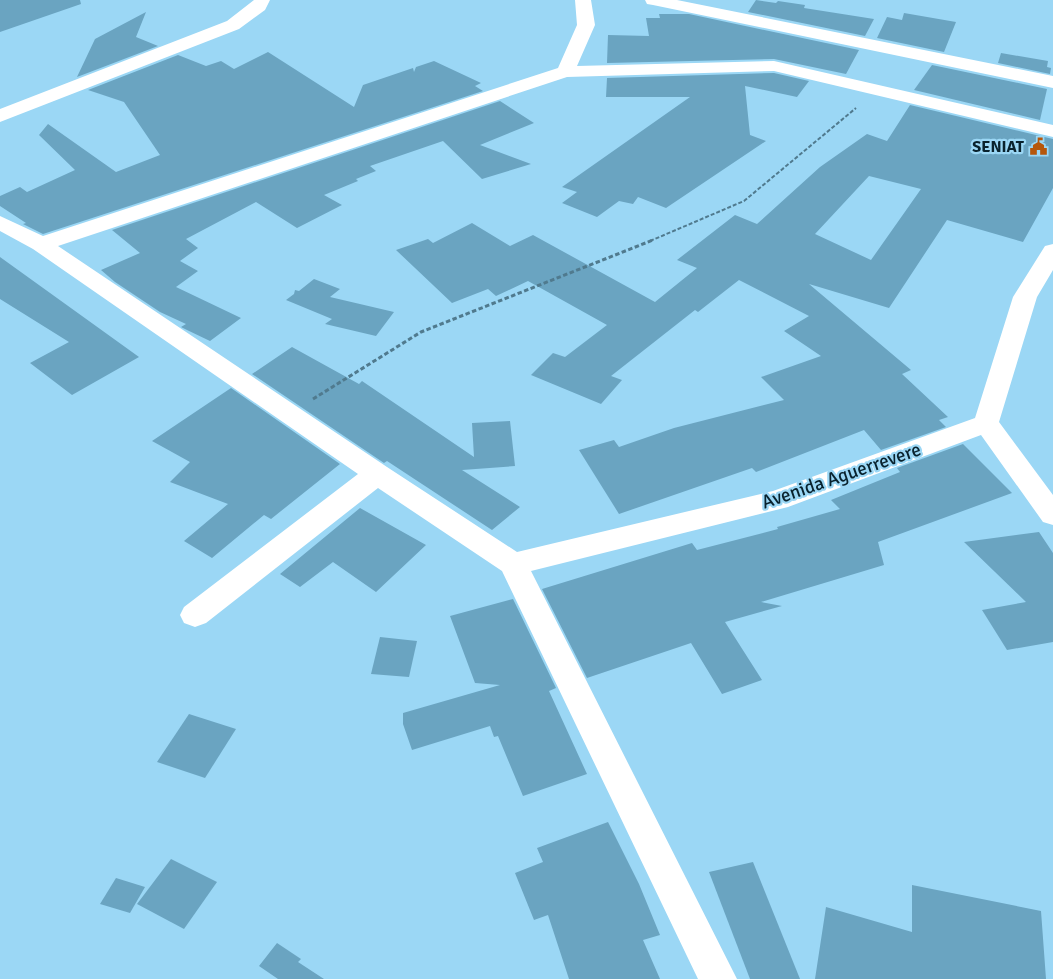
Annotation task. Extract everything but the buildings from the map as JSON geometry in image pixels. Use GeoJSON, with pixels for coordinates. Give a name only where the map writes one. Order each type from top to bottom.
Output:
{"type":"FeatureCollection","features":[{"type":"Feature","properties":{"kind":"street"},"geometry":{"type":"LineString","coordinates":[[0,116],[233,25],[259,6],[262,0]]}},
{"type":"Feature","properties":{"kind":"street"},"geometry":{"type":"LineString","coordinates":[[565,72],[586,24],[583,0]]}},
{"type":"Feature","properties":{"kind":"street"},"geometry":{"type":"LineString","coordinates":[[654,0],[1053,82]]}},
{"type":"Feature","properties":{"kind":"street"},"geometry":{"type":"LineString","coordinates":[[42,244],[565,72],[774,66],[1053,131]]}},
{"type":"Feature","properties":{"kind":"street"},"geometry":{"type":"LineString","coordinates":[[0,222],[42,244],[513,564],[718,979]]}},
{"type":"Feature","properties":{"kind":"street"},"geometry":{"type":"LineString","coordinates":[[1053,251],[1025,297],[986,423],[1053,515]]}},
{"type":"Feature","properties":{"kind":"street","name":"Avenida Aguerrevere"},"geometry":{"type":"LineString","coordinates":[[513,564],[778,500],[986,423]]}},
{"type":"Feature","properties":{"kind":"street"},"geometry":{"type":"LineString","coordinates":[[195,615],[378,474]]}},
{"type":"Feature","properties":{"kind":"path"},"geometry":{"type":"LineString","coordinates":[[290,414],[421,332],[598,263],[744,201],[878,90]]}},
{"type":"Feature","properties":{"kind":"place","name":"SENIAT"},"geometry":{"type":"Point","coordinates":[1038,146]}}]}
